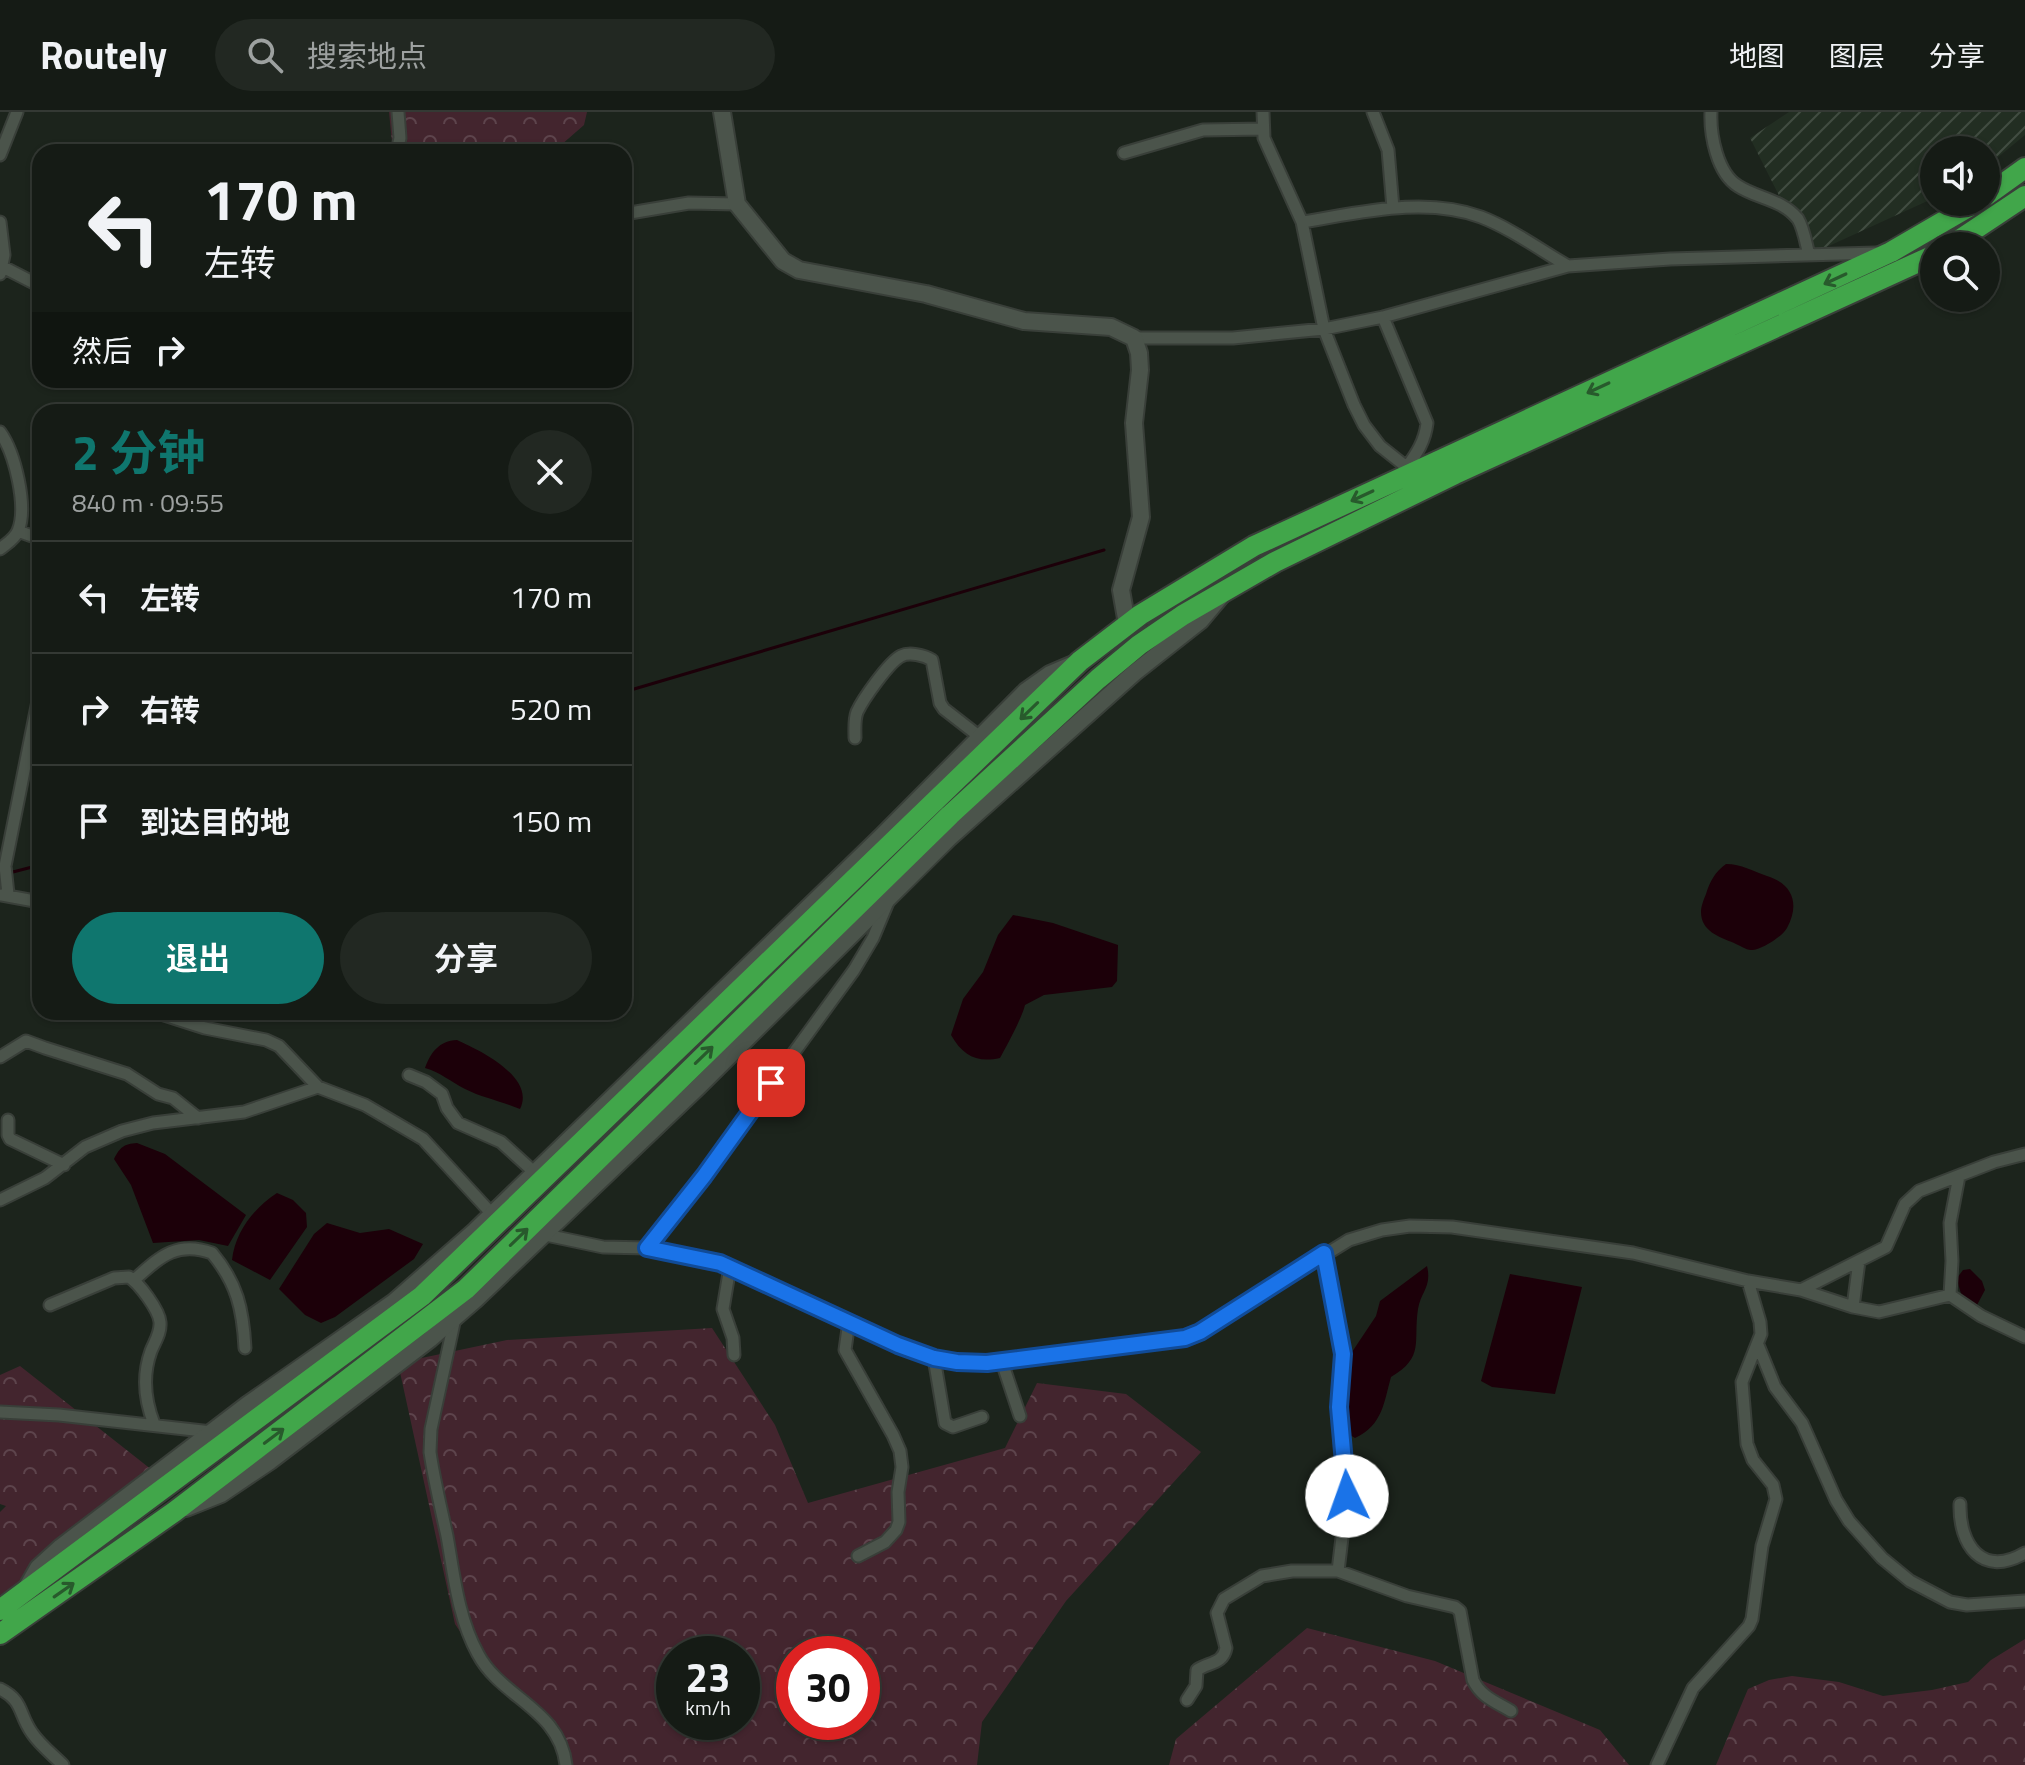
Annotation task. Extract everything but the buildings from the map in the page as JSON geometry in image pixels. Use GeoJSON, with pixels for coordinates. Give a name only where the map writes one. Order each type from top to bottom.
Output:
{"type":"FeatureCollection","features":[{"type":"Feature","properties":{"kind":"highway"},"geometry":{"type":"LineString","coordinates":[[2000,186],[2025,168]]}},
{"type":"Feature","properties":{"kind":"highway"},"geometry":{"type":"LineString","coordinates":[[1971,232],[2025,196]]}},
{"type":"Feature","properties":{"kind":"highway"},"geometry":{"type":"LineString","coordinates":[[0,1610],[422,1296],[1080,661],[1127,624],[1254,546],[1410,470],[1891,252],[1953,216]]}},
{"type":"Feature","properties":{"kind":"highway"},"geometry":{"type":"LineString","coordinates":[[0,1634],[174,1512],[466,1289],[950,815],[1098,679],[1183,615],[1275,562],[1455,474],[1920,261]]}},
{"type":"Feature","properties":{"kind":"street"},"geometry":{"type":"LineString","coordinates":[[0,155],[17,112]]}},
{"type":"Feature","properties":{"kind":"street"},"geometry":{"type":"LineString","coordinates":[[398,112],[399,144]]}},
{"type":"Feature","properties":{"kind":"street"},"geometry":{"type":"LineString","coordinates":[[722,112],[737,204],[783,261],[799,270],[926,294],[1024,321],[1111,327],[1134,338],[1233,338],[1324,329],[1383,317],[1568,266],[1670,259],[1891,252]]}},
{"type":"Feature","properties":{"kind":"street"},"geometry":{"type":"LineString","coordinates":[[1263,112],[1263,129],[1269,154],[1302,222],[1324,329],[1364,425],[1380,446],[1410,470],[1426,435],[1427,423],[1383,317]]}},
{"type":"Feature","properties":{"kind":"street"},"geometry":{"type":"LineString","coordinates":[[1373,112],[1388,150],[1393,208]]}},
{"type":"Feature","properties":{"kind":"street"},"geometry":{"type":"LineString","coordinates":[[1711,112],[1710,122],[1720,165],[1737,186],[1782,204],[1794,215],[1800,222],[1809,255]]}},
{"type":"Feature","properties":{"kind":"street"},"geometry":{"type":"LineString","coordinates":[[1124,153],[1203,130],[1263,129]]}},
{"type":"Feature","properties":{"kind":"street"},"geometry":{"type":"LineString","coordinates":[[632,213],[689,203],[737,204]]}},
{"type":"Feature","properties":{"kind":"street"},"geometry":{"type":"LineString","coordinates":[[1302,222],[1393,208],[1447,210],[1481,217],[1504,227],[1568,266]]}},
{"type":"Feature","properties":{"kind":"street"},"geometry":{"type":"LineString","coordinates":[[0,222],[1,270],[32,283]]}},
{"type":"Feature","properties":{"kind":"street"},"geometry":{"type":"LineString","coordinates":[[1127,624],[1121,590],[1141,517],[1134,423],[1140,370],[1134,338]]}},
{"type":"Feature","properties":{"kind":"street"},"geometry":{"type":"LineString","coordinates":[[0,432],[15,465],[21,506],[18,531],[0,549]]}},
{"type":"Feature","properties":{"kind":"street"},"geometry":{"type":"LineString","coordinates":[[18,531],[32,536]]}},
{"type":"Feature","properties":{"kind":"street"},"geometry":{"type":"LineString","coordinates":[[174,1512],[221,1494],[270,1461],[455,1317],[546,1235],[949,838],[1122,683],[1200,621],[1228,589]]}},
{"type":"Feature","properties":{"kind":"street"},"geometry":{"type":"LineString","coordinates":[[855,738],[855,722],[861,705],[896,660],[905,655],[924,655],[932,660],[940,703],[980,737]]}},
{"type":"Feature","properties":{"kind":"street"},"geometry":{"type":"LineString","coordinates":[[23,1594],[46,1559],[212,1432],[426,1276],[1037,682],[1080,661]]}},
{"type":"Feature","properties":{"kind":"street"},"geometry":{"type":"LineString","coordinates":[[32,731],[5,866],[5,891],[32,899]]}},
{"type":"Feature","properties":{"kind":"street"},"geometry":{"type":"LineString","coordinates":[[647,1248],[704,1176],[854,970],[873,938],[889,898]]}},
{"type":"Feature","properties":{"kind":"street"},"geometry":{"type":"LineString","coordinates":[[180,1020],[266,1040],[279,1046],[318,1087],[365,1105],[423,1139],[492,1214]]}},
{"type":"Feature","properties":{"kind":"street"},"geometry":{"type":"LineString","coordinates":[[0,1057],[26,1041],[37,1043],[127,1074],[158,1094],[173,1098],[198,1118]]}},
{"type":"Feature","properties":{"kind":"street"},"geometry":{"type":"LineString","coordinates":[[409,1075],[426,1082],[442,1094],[458,1123],[501,1142],[534,1172]]}},
{"type":"Feature","properties":{"kind":"street"},"geometry":{"type":"LineString","coordinates":[[0,1200],[24,1191],[85,1147],[122,1131],[153,1123],[244,1112],[318,1087]]}},
{"type":"Feature","properties":{"kind":"street"},"geometry":{"type":"LineString","coordinates":[[8,1120],[10,1139],[64,1165]]}},
{"type":"Feature","properties":{"kind":"street"},"geometry":{"type":"LineString","coordinates":[[1801,1290],[1886,1247],[1900,1213],[1912,1196],[2025,1154]]}},
{"type":"Feature","properties":{"kind":"street"},"geometry":{"type":"LineString","coordinates":[[1950,1295],[1950,1223],[1959,1176]]}},
{"type":"Feature","properties":{"kind":"street"},"geometry":{"type":"LineString","coordinates":[[546,1235],[603,1247],[647,1248],[730,1267],[898,1345],[934,1358],[957,1362],[1002,1362],[1185,1338],[1200,1332],[1349,1240],[1410,1226],[1452,1227],[1633,1253],[1748,1281],[1801,1290],[1879,1312],[1950,1295],[1981,1316],[2025,1337]]}},
{"type":"Feature","properties":{"kind":"street"},"geometry":{"type":"LineString","coordinates":[[134,1280],[160,1258],[176,1250],[189,1247],[212,1253],[236,1291],[244,1314],[245,1348]]}},
{"type":"Feature","properties":{"kind":"street"},"geometry":{"type":"LineString","coordinates":[[1324,1253],[1343,1354],[1339,1407],[1347,1496],[1338,1571]]}},
{"type":"Feature","properties":{"kind":"street"},"geometry":{"type":"LineString","coordinates":[[1853,1307],[1859,1261]]}},
{"type":"Feature","properties":{"kind":"street"},"geometry":{"type":"LineString","coordinates":[[730,1267],[723,1309],[733,1338],[734,1355]]}},
{"type":"Feature","properties":{"kind":"street"},"geometry":{"type":"LineString","coordinates":[[50,1305],[114,1278],[129,1277],[134,1280],[160,1319],[160,1332],[150,1353],[145,1385],[145,1403],[154,1424]]}},
{"type":"Feature","properties":{"kind":"street"},"geometry":{"type":"LineString","coordinates":[[1657,1765],[1693,1688],[1749,1626],[1754,1611],[1762,1546],[1776,1499],[1773,1485],[1753,1460],[1747,1444],[1742,1382],[1758,1345],[1760,1322],[1748,1281]]}},
{"type":"Feature","properties":{"kind":"street"},"geometry":{"type":"LineString","coordinates":[[455,1317],[431,1429],[430,1452],[457,1594],[476,1652],[489,1671],[548,1721],[564,1750],[566,1765]]}},
{"type":"Feature","properties":{"kind":"street"},"geometry":{"type":"LineString","coordinates":[[849,1321],[845,1350],[893,1435],[900,1451],[902,1467],[896,1530],[885,1542],[858,1556]]}},
{"type":"Feature","properties":{"kind":"street"},"geometry":{"type":"LineString","coordinates":[[1758,1345],[1775,1387],[1802,1423],[1836,1500],[1849,1521],[1882,1558],[1910,1581],[1950,1602],[1967,1605],[2025,1601]]}},
{"type":"Feature","properties":{"kind":"street"},"geometry":{"type":"LineString","coordinates":[[934,1358],[945,1423],[953,1427],[982,1417]]}},
{"type":"Feature","properties":{"kind":"street"},"geometry":{"type":"LineString","coordinates":[[1002,1362],[1020,1416]]}},
{"type":"Feature","properties":{"kind":"street"},"geometry":{"type":"LineString","coordinates":[[0,1412],[154,1424],[212,1432]]}},
{"type":"Feature","properties":{"kind":"street"},"geometry":{"type":"LineString","coordinates":[[1960,1504],[1963,1536],[1979,1557],[1991,1562],[2007,1561],[2025,1553]]}},
{"type":"Feature","properties":{"kind":"street"},"geometry":{"type":"LineString","coordinates":[[1187,1700],[1196,1686],[1195,1673],[1222,1659],[1225,1654],[1217,1613],[1224,1599],[1262,1576],[1292,1571],[1338,1571],[1460,1611],[1477,1689],[1511,1711]]}},
{"type":"Feature","properties":{"kind":"street"},"geometry":{"type":"LineString","coordinates":[[0,1689],[18,1701],[26,1724],[35,1737],[63,1765]]}},
{"type":"Feature","properties":{"kind":"shaded area"},"geometry":{"type":"Polygon","coordinates":[[[1789,112],[2025,112],[2025,135],[2000,156],[2000,136],[1920,136],[1920,204],[1809,255],[1750,138],[1789,112]]]}},
{"type":"Feature","properties":{"kind":"shaded area"},"geometry":{"type":"Polygon","coordinates":[[[1726,864],[1742,866],[1776,880],[1792,896],[1793,911],[1785,931],[1755,950],[1717,936],[1707,929],[1702,919],[1702,907],[1709,885],[1726,864]]]}},
{"type":"Feature","properties":{"kind":"shaded area"},"geometry":{"type":"Polygon","coordinates":[[[1013,915],[1053,923],[1118,945],[1117,981],[1112,987],[1044,995],[1025,1005],[1000,1058],[978,1058],[960,1048],[951,1035],[963,999],[983,972],[998,935],[1013,915]]]}},
{"type":"Feature","properties":{"kind":"shaded area"},"geometry":{"type":"Polygon","coordinates":[[[457,1040],[491,1058],[513,1076],[523,1097],[520,1109],[472,1092],[425,1068],[436,1048],[457,1040]]]}},
{"type":"Feature","properties":{"kind":"shaded area"},"geometry":{"type":"Polygon","coordinates":[[[137,1143],[165,1154],[246,1215],[228,1246],[199,1240],[153,1243],[131,1185],[114,1159],[123,1147],[137,1143]]]}},
{"type":"Feature","properties":{"kind":"shaded area"},"geometry":{"type":"Polygon","coordinates":[[[277,1193],[293,1200],[306,1213],[307,1227],[270,1280],[232,1260],[241,1230],[261,1206],[277,1193]]]}},
{"type":"Feature","properties":{"kind":"shaded area"},"geometry":{"type":"Polygon","coordinates":[[[327,1223],[360,1233],[389,1229],[423,1244],[414,1259],[335,1317],[321,1323],[305,1315],[279,1289],[314,1234],[327,1223]]]}},
{"type":"Feature","properties":{"kind":"shaded area"},"geometry":{"type":"Polygon","coordinates":[[[1427,1266],[1428,1279],[1419,1303],[1413,1355],[1402,1370],[1391,1377],[1377,1420],[1355,1438],[1350,1435],[1345,1412],[1352,1352],[1376,1316],[1380,1301],[1427,1266]]]}},
{"type":"Feature","properties":{"kind":"shaded area"},"geometry":{"type":"Polygon","coordinates":[[[1970,1269],[1982,1281],[1985,1290],[1977,1305],[1965,1299],[1957,1278],[1963,1270],[1970,1269]]]}},
{"type":"Feature","properties":{"kind":"shaded area"},"geometry":{"type":"Polygon","coordinates":[[[1510,1274],[1582,1287],[1555,1394],[1492,1387],[1481,1381],[1510,1274]]]}},
{"type":"Feature","properties":{"kind":"green space"},"geometry":{"type":"Polygon","coordinates":[[[389,112],[587,112],[584,125],[562,144],[392,144],[389,112]]]}},
{"type":"Feature","properties":{"kind":"green space"},"geometry":{"type":"Polygon","coordinates":[[[712,1328],[775,1425],[808,1503],[1005,1448],[1037,1383],[1126,1394],[1201,1452],[1066,1601],[982,1722],[977,1765],[569,1765],[560,1739],[496,1686],[455,1624],[398,1363],[507,1340],[712,1328]]]}},
{"type":"Feature","properties":{"kind":"green space"},"geometry":{"type":"Polygon","coordinates":[[[20,1366],[171,1485],[0,1595],[0,1512],[6,1506],[0,1504],[0,1375],[20,1366]]]}},
{"type":"Feature","properties":{"kind":"green space"},"geometry":{"type":"Polygon","coordinates":[[[1307,1628],[1435,1661],[1600,1730],[1629,1765],[1169,1765],[1176,1739],[1307,1628]]]}},
{"type":"Feature","properties":{"kind":"green space"},"geometry":{"type":"Polygon","coordinates":[[[2025,1639],[2025,1765],[1716,1765],[1748,1689],[1769,1680],[1792,1676],[1839,1682],[1883,1696],[1932,1690],[1968,1682],[1991,1660],[2025,1639]]]}},
{"type":"Feature","properties":{"kind":"waterway"},"geometry":{"type":"LineString","coordinates":[[632,690],[1104,550]]}},
{"type":"Feature","properties":{"kind":"waterway"},"geometry":{"type":"LineString","coordinates":[[9,873],[32,867]]}},
{"type":"Feature","properties":{"kind":"route"},"geometry":{"type":"LineString","coordinates":[[771,1083],[647,1248],[720,1263],[741,1271],[800,1302],[934,1358],[987,1363],[1185,1338],[1200,1332],[1324,1253],[1343,1354],[1339,1407],[1347,1496]]}}]}
